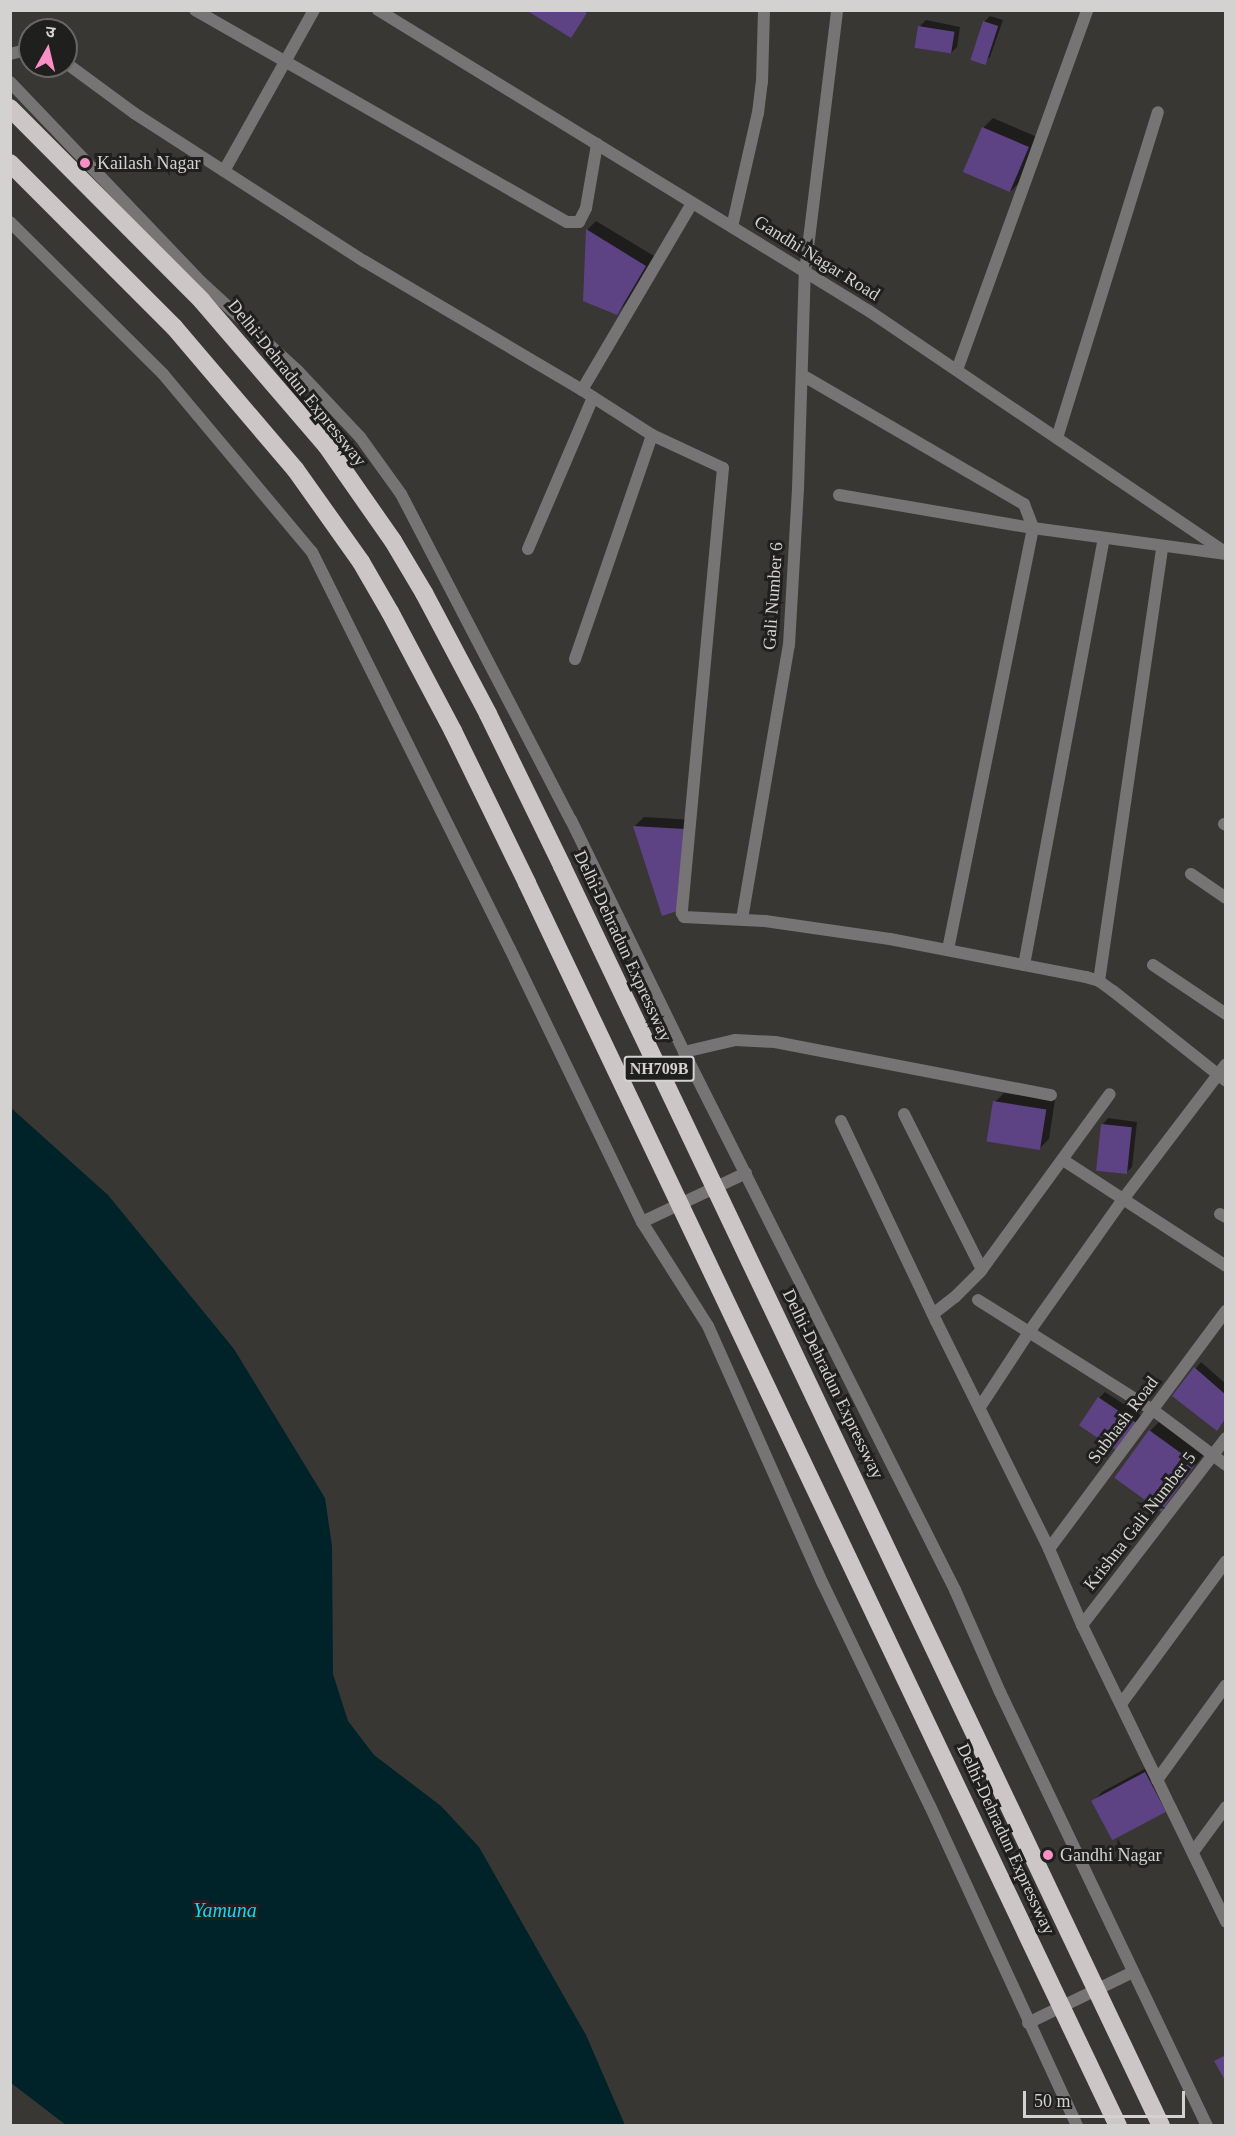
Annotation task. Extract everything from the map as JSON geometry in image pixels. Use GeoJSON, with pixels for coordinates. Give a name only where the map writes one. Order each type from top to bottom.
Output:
{"type":"FeatureCollection","features":[{"type":"Feature","properties":{"kind":"highway","name":"Delhi-Dehradun Expressway"},"geometry":{"type":"LineString","coordinates":[[10,108],[202,301],[318,436],[393,541],[424,594],[488,714],[562,866],[1161,2126]]}},
{"type":"Feature","properties":{"kind":"highway","name":"Delhi-Dehradun Expressway"},"geometry":{"type":"LineString","coordinates":[[10,163],[174,327],[295,469],[361,562],[390,612],[453,731],[527,883],[1118,2126]]}},
{"type":"Feature","properties":{"kind":"street"},"geometry":{"type":"LineString","coordinates":[[195,10],[567,222],[579,222],[586,208],[597,144]]}},
{"type":"Feature","properties":{"kind":"street"},"geometry":{"type":"LineString","coordinates":[[224,171],[287,64],[314,10]]}},
{"type":"Feature","properties":{"kind":"street","name":"Gandhi Nagar Road"},"geometry":{"type":"LineString","coordinates":[[378,10],[805,272],[957,370],[1226,554]]}},
{"type":"Feature","properties":{"kind":"street"},"geometry":{"type":"LineString","coordinates":[[732,228],[758,113],[762,82],[764,10]]}},
{"type":"Feature","properties":{"kind":"street","name":"Gali Number 6"},"geometry":{"type":"LineString","coordinates":[[742,919],[789,645],[798,489],[805,272],[837,10]]}},
{"type":"Feature","properties":{"kind":"street"},"geometry":{"type":"LineString","coordinates":[[957,370],[1087,10]]}},
{"type":"Feature","properties":{"kind":"street"},"geometry":{"type":"LineString","coordinates":[[78,72],[134,113],[364,261],[582,390],[652,435],[723,468],[682,913],[688,919],[742,919],[890,939],[1099,981],[1222,1078]]}},
{"type":"Feature","properties":{"kind":"street"},"geometry":{"type":"LineString","coordinates":[[10,82],[200,281],[298,371],[360,437],[401,494],[572,820],[684,1052],[955,1590],[1000,1692],[1207,2126]]}},
{"type":"Feature","properties":{"kind":"street"},"geometry":{"type":"LineString","coordinates":[[1057,438],[1158,112]]}},
{"type":"Feature","properties":{"kind":"street"},"geometry":{"type":"LineString","coordinates":[[582,390],[692,203]]}},
{"type":"Feature","properties":{"kind":"street"},"geometry":{"type":"LineString","coordinates":[[10,222],[163,374],[312,552],[484,895],[642,1222],[708,1326],[823,1584],[930,1806],[1077,2126]]}},
{"type":"Feature","properties":{"kind":"street"},"geometry":{"type":"LineString","coordinates":[[801,375],[1024,504],[1033,528],[948,950]]}},
{"type":"Feature","properties":{"kind":"street"},"geometry":{"type":"LineString","coordinates":[[528,549],[593,397]]}},
{"type":"Feature","properties":{"kind":"street"},"geometry":{"type":"LineString","coordinates":[[575,659],[652,435]]}},
{"type":"Feature","properties":{"kind":"street"},"geometry":{"type":"LineString","coordinates":[[839,495],[1033,528],[1226,554]]}},
{"type":"Feature","properties":{"kind":"street"},"geometry":{"type":"LineString","coordinates":[[1024,965],[1104,538]]}},
{"type":"Feature","properties":{"kind":"street"},"geometry":{"type":"LineString","coordinates":[[1099,981],[1162,547]]}},
{"type":"Feature","properties":{"kind":"street"},"geometry":{"type":"LineString","coordinates":[[1191,874],[1226,898]]}},
{"type":"Feature","properties":{"kind":"street"},"geometry":{"type":"LineString","coordinates":[[1153,965],[1226,1014]]}},
{"type":"Feature","properties":{"kind":"street"},"geometry":{"type":"LineString","coordinates":[[684,1052],[735,1040],[775,1042],[1051,1095]]}},
{"type":"Feature","properties":{"kind":"street"},"geometry":{"type":"LineString","coordinates":[[980,1407],[1029,1332],[1124,1198],[1222,1078],[1226,1064]]}},
{"type":"Feature","properties":{"kind":"street"},"geometry":{"type":"LineString","coordinates":[[933,1314],[956,1297],[982,1270],[1110,1094]]}},
{"type":"Feature","properties":{"kind":"street"},"geometry":{"type":"LineString","coordinates":[[904,1114],[982,1270]]}},
{"type":"Feature","properties":{"kind":"street"},"geometry":{"type":"LineString","coordinates":[[841,1121],[1049,1549],[1082,1625],[1226,1922]]}},
{"type":"Feature","properties":{"kind":"street"},"geometry":{"type":"LineString","coordinates":[[1062,1160],[1226,1266]]}},
{"type":"Feature","properties":{"kind":"street"},"geometry":{"type":"LineString","coordinates":[[642,1222],[746,1173]]}},
{"type":"Feature","properties":{"kind":"street"},"geometry":{"type":"LineString","coordinates":[[978,1300],[1154,1410],[1226,1465]]}},
{"type":"Feature","properties":{"kind":"street","name":"Subhash Road"},"geometry":{"type":"LineString","coordinates":[[1049,1549],[1226,1311]]}},
{"type":"Feature","properties":{"kind":"street","name":"Krishna Gali Number 5"},"geometry":{"type":"LineString","coordinates":[[1082,1625],[1226,1438]]}},
{"type":"Feature","properties":{"kind":"street"},"geometry":{"type":"LineString","coordinates":[[1121,1704],[1226,1561]]}},
{"type":"Feature","properties":{"kind":"street"},"geometry":{"type":"LineString","coordinates":[[1157,1780],[1226,1685]]}},
{"type":"Feature","properties":{"kind":"street"},"geometry":{"type":"LineString","coordinates":[[1193,1852],[1226,1807]]}},
{"type":"Feature","properties":{"kind":"street"},"geometry":{"type":"LineString","coordinates":[[1028,2023],[1133,1972]]}},
{"type":"Feature","properties":{"kind":"water","name":"Yamuna"},"geometry":{"type":"Polygon","coordinates":[[[10,1107],[108,1195],[234,1349],[325,1498],[332,1546],[333,1674],[348,1721],[374,1755],[441,1806],[479,1847],[586,2035],[625,2125],[66,2125],[11,2083],[10,1107]]]}},
{"type":"Feature","properties":{"kind":"building"},"geometry":{"type":"Polygon","coordinates":[[[526,10],[583,10],[587,13],[571,38],[526,10]]]}},
{"type":"Feature","properties":{"kind":"building"},"geometry":{"type":"Polygon","coordinates":[[[983,21],[998,26],[986,65],[970,60],[983,21]]]}},
{"type":"Feature","properties":{"kind":"building"},"geometry":{"type":"Polygon","coordinates":[[[918,26],[955,32],[951,54],[915,48],[918,26]]]}},
{"type":"Feature","properties":{"kind":"building"},"geometry":{"type":"Polygon","coordinates":[[[982,127],[1029,147],[1010,192],[963,172],[982,127]]]}},
{"type":"Feature","properties":{"kind":"building"},"geometry":{"type":"Polygon","coordinates":[[[586,229],[646,266],[617,315],[583,301],[586,229]]]}},
{"type":"Feature","properties":{"kind":"building"},"geometry":{"type":"Polygon","coordinates":[[[633,826],[685,829],[680,910],[662,916],[633,826]]]}},
{"type":"Feature","properties":{"kind":"building"},"geometry":{"type":"Polygon","coordinates":[[[993,1101],[1046,1109],[1040,1150],[987,1141],[993,1101]]]}},
{"type":"Feature","properties":{"kind":"building"},"geometry":{"type":"Polygon","coordinates":[[[1101,1124],[1132,1127],[1127,1174],[1096,1171],[1101,1124]]]}},
{"type":"Feature","properties":{"kind":"building"},"geometry":{"type":"Polygon","coordinates":[[[1194,1367],[1226,1395],[1226,1418],[1217,1431],[1172,1396],[1194,1367]]]}},
{"type":"Feature","properties":{"kind":"building"},"geometry":{"type":"Polygon","coordinates":[[[1098,1397],[1137,1423],[1118,1451],[1079,1425],[1098,1397]]]}},
{"type":"Feature","properties":{"kind":"building"},"geometry":{"type":"Polygon","coordinates":[[[1149,1430],[1196,1464],[1161,1512],[1114,1478],[1149,1430]]]}},
{"type":"Feature","properties":{"kind":"building"},"geometry":{"type":"Polygon","coordinates":[[[1145,1772],[1166,1812],[1112,1840],[1091,1801],[1145,1772]]]}},
{"type":"Feature","properties":{"kind":"building"},"geometry":{"type":"Polygon","coordinates":[[[1226,2055],[1226,2082],[1214,2061],[1226,2055]]]}},
{"type":"Feature","properties":{"kind":"place","name":"Kailash Nagar"},"geometry":{"type":"Point","coordinates":[85,163]}},
{"type":"Feature","properties":{"kind":"place","name":"Gandhi Nagar"},"geometry":{"type":"Point","coordinates":[1048,1855]}}]}
